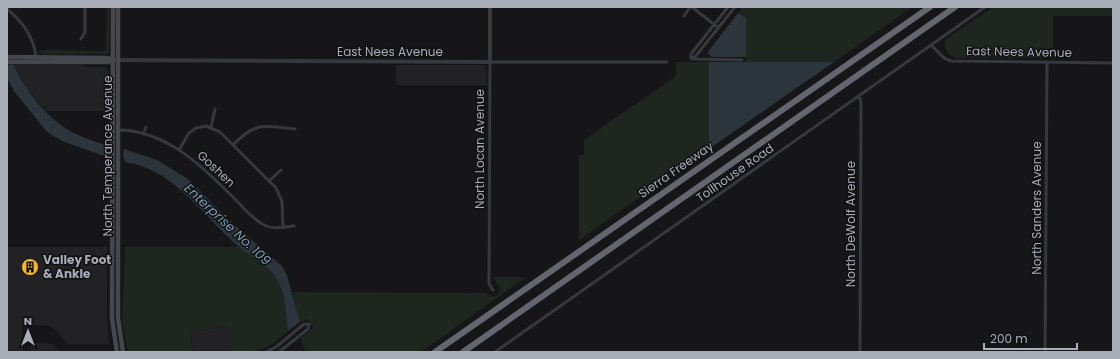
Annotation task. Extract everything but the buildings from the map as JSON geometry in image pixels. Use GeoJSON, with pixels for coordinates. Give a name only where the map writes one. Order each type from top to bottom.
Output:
{"type":"FeatureCollection","features":[{"type":"Feature","properties":{"kind":"highway","name":"Sierra Freeway"},"geometry":{"type":"LineString","coordinates":[[435,352],[930,7]]}},
{"type":"Feature","properties":{"kind":"highway"},"geometry":{"type":"LineString","coordinates":[[463,352],[955,7]]}},
{"type":"Feature","properties":{"kind":"main road","name":"North Temperance Avenue"},"geometry":{"type":"LineString","coordinates":[[113,7],[112,329],[117,352]]}},
{"type":"Feature","properties":{"kind":"main road","name":"North Temperance Avenue"},"geometry":{"type":"LineString","coordinates":[[118,7],[118,326],[123,352]]}},
{"type":"Feature","properties":{"kind":"main road","name":"East Nees Avenue"},"geometry":{"type":"LineString","coordinates":[[7,56],[108,58],[113,60]]}},
{"type":"Feature","properties":{"kind":"main road","name":"East Nees Avenue"},"geometry":{"type":"LineString","coordinates":[[7,62],[108,62],[113,60]]}},
{"type":"Feature","properties":{"kind":"main road"},"geometry":{"type":"LineString","coordinates":[[112,288],[115,293],[115,315],[118,326]]}},
{"type":"Feature","properties":{"kind":"street"},"geometry":{"type":"LineString","coordinates":[[81,39],[85,32],[85,7]]}},
{"type":"Feature","properties":{"kind":"street","name":"North Locan Avenue"},"geometry":{"type":"LineString","coordinates":[[490,7],[489,284],[493,290]]}},
{"type":"Feature","properties":{"kind":"street"},"geometry":{"type":"LineString","coordinates":[[684,16],[691,7],[718,28]]}},
{"type":"Feature","properties":{"kind":"street"},"geometry":{"type":"LineString","coordinates":[[691,58],[691,54],[728,7]]}},
{"type":"Feature","properties":{"kind":"street"},"geometry":{"type":"LineString","coordinates":[[691,58],[695,57],[734,7]]}},
{"type":"Feature","properties":{"kind":"street","name":"Tollhouse Road"},"geometry":{"type":"LineString","coordinates":[[495,352],[985,7]]}},
{"type":"Feature","properties":{"kind":"street"},"geometry":{"type":"LineString","coordinates":[[9,9],[31,38],[36,57]]}},
{"type":"Feature","properties":{"kind":"street","name":"East Nees Avenue"},"geometry":{"type":"LineString","coordinates":[[931,45],[944,58],[951,61],[1113,63]]}},
{"type":"Feature","properties":{"kind":"street"},"geometry":{"type":"LineString","coordinates":[[691,58],[742,60]]}},
{"type":"Feature","properties":{"kind":"street","name":"East Nees Avenue"},"geometry":{"type":"LineString","coordinates":[[113,60],[667,62]]}},
{"type":"Feature","properties":{"kind":"street","name":"North Sanders Avenue"},"geometry":{"type":"LineString","coordinates":[[1045,352],[1047,63]]}},
{"type":"Feature","properties":{"kind":"street","name":"North DeWolf Avenue"},"geometry":{"type":"LineString","coordinates":[[859,96],[861,102],[860,352]]}},
{"type":"Feature","properties":{"kind":"street"},"geometry":{"type":"LineString","coordinates":[[211,127],[215,109]]}},
{"type":"Feature","properties":{"kind":"street"},"geometry":{"type":"LineString","coordinates":[[234,144],[246,132],[256,126],[295,129]]}},
{"type":"Feature","properties":{"kind":"street"},"geometry":{"type":"LineString","coordinates":[[143,134],[146,127]]}},
{"type":"Feature","properties":{"kind":"street"},"geometry":{"type":"LineString","coordinates":[[179,150],[192,130],[201,127],[211,127],[234,144],[276,188],[281,197],[283,228]]}},
{"type":"Feature","properties":{"kind":"street","name":"Goshen"},"geometry":{"type":"LineString","coordinates":[[118,130],[143,134],[179,150],[209,173],[255,219],[271,228],[294,226]]}},
{"type":"Feature","properties":{"kind":"street"},"geometry":{"type":"LineString","coordinates":[[269,181],[281,170]]}},
{"type":"Feature","properties":{"kind":"street"},"geometry":{"type":"LineString","coordinates":[[266,352],[276,347],[304,324],[309,324],[308,328],[279,352]]}},
{"type":"Feature","properties":{"kind":"shaded area"},"geometry":{"type":"Polygon","coordinates":[[[107,7],[110,7],[109,50],[107,54],[42,54],[39,52],[39,50],[104,51],[106,49],[107,7]]]}},
{"type":"Feature","properties":{"kind":"shaded area"},"geometry":{"type":"Polygon","coordinates":[[[742,7],[912,7],[834,62],[746,62],[746,18],[738,13],[742,7]]]}},
{"type":"Feature","properties":{"kind":"shaded area"},"geometry":{"type":"Polygon","coordinates":[[[993,7],[1113,7],[1113,16],[1053,16],[1053,58],[957,58],[948,54],[945,46],[946,39],[993,7]]]}},
{"type":"Feature","properties":{"kind":"shaded area"},"geometry":{"type":"Polygon","coordinates":[[[676,62],[709,62],[709,149],[579,240],[579,155],[584,155],[584,140],[676,76],[676,62]]]}},
{"type":"Feature","properties":{"kind":"shaded area"},"geometry":{"type":"Polygon","coordinates":[[[14,65],[82,65],[90,67],[105,67],[108,70],[108,111],[46,111],[27,89],[14,65]]]}},
{"type":"Feature","properties":{"kind":"shaded area"},"geometry":{"type":"Polygon","coordinates":[[[396,65],[483,65],[486,68],[487,85],[396,85],[396,65]]]}},
{"type":"Feature","properties":{"kind":"shaded area"},"geometry":{"type":"Polygon","coordinates":[[[7,247],[107,247],[107,315],[109,344],[67,344],[56,330],[48,325],[22,325],[22,352],[7,352],[7,247]]]}},
{"type":"Feature","properties":{"kind":"shaded area"},"geometry":{"type":"Polygon","coordinates":[[[125,247],[240,247],[267,267],[275,276],[279,284],[285,306],[288,331],[267,347],[248,352],[230,352],[227,326],[190,332],[193,352],[128,352],[122,323],[125,247]]]}},
{"type":"Feature","properties":{"kind":"shaded area"},"geometry":{"type":"Polygon","coordinates":[[[493,277],[526,277],[421,352],[305,352],[301,338],[313,328],[307,319],[300,322],[292,292],[485,293],[493,297],[499,294],[500,287],[493,277]]]}},
{"type":"Feature","properties":{"kind":"shaded area"},"geometry":{"type":"Polygon","coordinates":[[[228,326],[230,352],[193,352],[190,332],[228,326]]]}},
{"type":"Feature","properties":{"kind":"shaded area"},"geometry":{"type":"Polygon","coordinates":[[[31,343],[54,344],[59,352],[31,352],[31,343]]]}},
{"type":"Feature","properties":{"kind":"water"},"geometry":{"type":"Polygon","coordinates":[[[738,13],[746,18],[746,57],[712,57],[707,53],[738,13]]]}},
{"type":"Feature","properties":{"kind":"water"},"geometry":{"type":"Polygon","coordinates":[[[709,62],[834,62],[709,149],[709,62]]]}},
{"type":"Feature","properties":{"kind":"water"},"geometry":{"type":"Polygon","coordinates":[[[7,65],[14,65],[31,95],[57,122],[76,134],[108,146],[107,157],[62,141],[47,132],[14,91],[7,78],[7,65]]]}},
{"type":"Feature","properties":{"kind":"water","name":"Enterprise No. 109"},"geometry":{"type":"Polygon","coordinates":[[[124,149],[157,160],[188,179],[232,223],[282,266],[287,276],[300,322],[288,331],[286,310],[281,288],[274,275],[262,263],[238,246],[187,195],[173,184],[142,166],[125,162],[123,156],[124,149]]]}},
{"type":"Feature","properties":{"kind":"place","name":"Valley Foot & Ankle"},"geometry":{"type":"Point","coordinates":[30,267]}}]}
